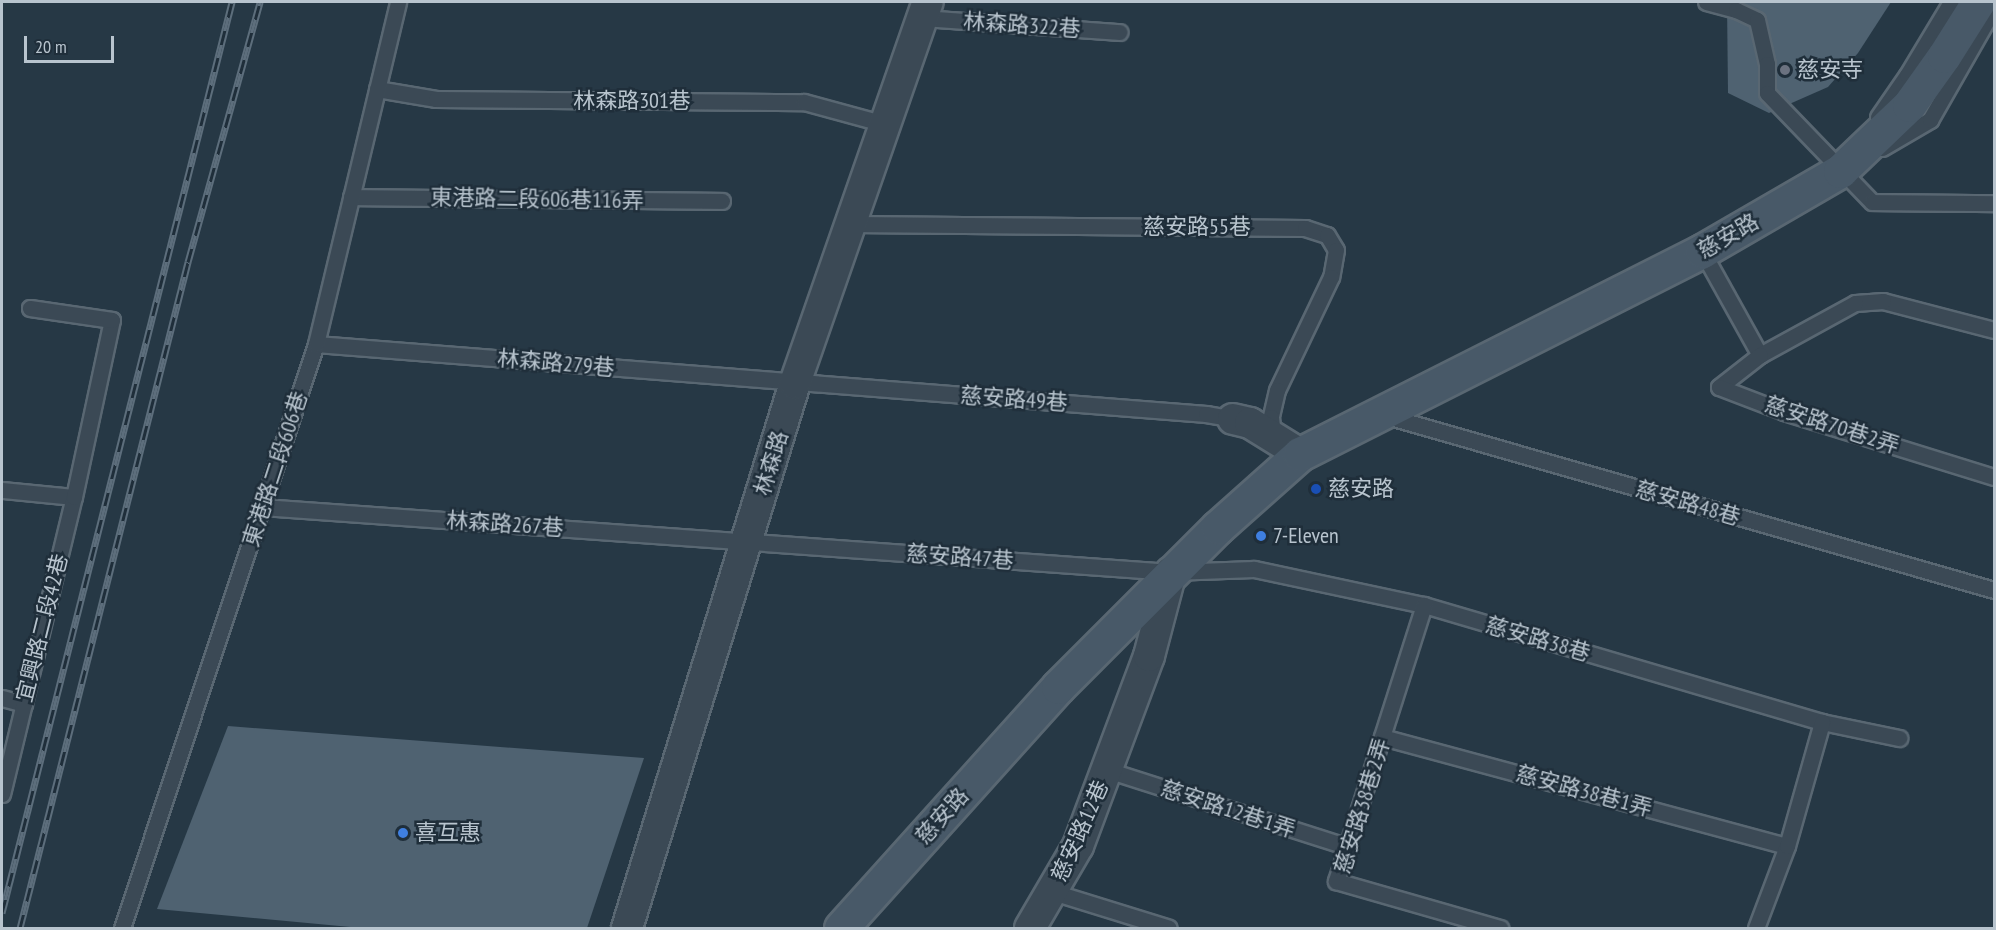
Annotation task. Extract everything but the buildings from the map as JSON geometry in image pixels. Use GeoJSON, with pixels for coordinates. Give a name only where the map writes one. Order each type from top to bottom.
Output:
{"type":"FeatureCollection","features":[{"type":"Feature","properties":{"kind":"street","name":"慈安路"},"geometry":{"type":"LineString","coordinates":[[841,928],[1058,687],[1171,572],[1300,454],[1382,415],[1702,251],[1840,171],[1909,105],[1944,56],[1978,2]]}},
{"type":"Feature","properties":{"kind":"street","name":"林森路"},"geometry":{"type":"LineString","coordinates":[[627,928],[748,542],[795,383],[926,10]]}},
{"type":"Feature","properties":{"kind":"street"},"geometry":{"type":"LineString","coordinates":[[1233,419],[1250,423],[1300,454]]}},
{"type":"Feature","properties":{"kind":"street","name":"慈安路12巷"},"geometry":{"type":"LineString","coordinates":[[1030,928],[1078,846],[1149,656],[1171,572]]}},
{"type":"Feature","properties":{"kind":"lane","name":"東港路二段606巷"},"geometry":{"type":"LineString","coordinates":[[122,928],[316,344],[398,2]]}},
{"type":"Feature","properties":{"kind":"lane"},"geometry":{"type":"LineString","coordinates":[[1706,2],[1736,10],[1757,20],[1767,64],[1767,93],[1840,171],[1872,201],[1995,203]]}},
{"type":"Feature","properties":{"kind":"lane"},"geometry":{"type":"LineString","coordinates":[[1840,171],[1907,75],[1951,2]]}},
{"type":"Feature","properties":{"kind":"lane"},"geometry":{"type":"LineString","coordinates":[[1840,171],[1930,120],[1995,8]]}},
{"type":"Feature","properties":{"kind":"lane","name":"林森路322巷"},"geometry":{"type":"LineString","coordinates":[[926,10],[1120,32]]}},
{"type":"Feature","properties":{"kind":"lane","name":"林森路301巷"},"geometry":{"type":"LineString","coordinates":[[377,89],[436,99],[804,102],[885,124]]}},
{"type":"Feature","properties":{"kind":"lane","name":"東港路二段606巷116弄"},"geometry":{"type":"LineString","coordinates":[[351,197],[722,201]]}},
{"type":"Feature","properties":{"kind":"lane","name":"慈安路55巷"},"geometry":{"type":"LineString","coordinates":[[850,224],[1305,228],[1327,235],[1336,250],[1331,277],[1277,390],[1271,417],[1272,435]]}},
{"type":"Feature","properties":{"kind":"lane"},"geometry":{"type":"LineString","coordinates":[[1702,251],[1760,355],[1855,303],[1883,301],[1995,330]]}},
{"type":"Feature","properties":{"kind":"lane","name":"宜興路二段42巷"},"geometry":{"type":"LineString","coordinates":[[2,794],[74,497],[112,320],[30,308]]}},
{"type":"Feature","properties":{"kind":"lane","name":"林森路279巷"},"geometry":{"type":"LineString","coordinates":[[316,344],[795,383]]}},
{"type":"Feature","properties":{"kind":"lane","name":"慈安路70巷2弄"},"geometry":{"type":"LineString","coordinates":[[1760,355],[1719,387],[1784,412],[1995,477]]}},
{"type":"Feature","properties":{"kind":"lane","name":"慈安路49巷"},"geometry":{"type":"LineString","coordinates":[[795,383],[1206,414],[1233,419]]}},
{"type":"Feature","properties":{"kind":"lane","name":"慈安路48巷"},"geometry":{"type":"LineString","coordinates":[[1382,415],[1995,590]]}},
{"type":"Feature","properties":{"kind":"lane"},"geometry":{"type":"LineString","coordinates":[[2,490],[74,497]]}},
{"type":"Feature","properties":{"kind":"lane","name":"林森路267巷"},"geometry":{"type":"LineString","coordinates":[[262,507],[748,542]]}},
{"type":"Feature","properties":{"kind":"lane","name":"慈安路47巷"},"geometry":{"type":"LineString","coordinates":[[748,542],[1171,572]]}},
{"type":"Feature","properties":{"kind":"lane","name":"慈安路38巷"},"geometry":{"type":"LineString","coordinates":[[1171,572],[1254,569],[1424,606],[1822,722],[1899,738]]}},
{"type":"Feature","properties":{"kind":"lane","name":"慈安路38巷2弄"},"geometry":{"type":"LineString","coordinates":[[1424,606],[1336,880],[1500,928]]}},
{"type":"Feature","properties":{"kind":"lane"},"geometry":{"type":"LineString","coordinates":[[2,698],[24,704]]}},
{"type":"Feature","properties":{"kind":"lane"},"geometry":{"type":"LineString","coordinates":[[1756,928],[1787,846],[1822,722]]}},
{"type":"Feature","properties":{"kind":"lane","name":"慈安路38巷1弄"},"geometry":{"type":"LineString","coordinates":[[1382,737],[1787,846]]}},
{"type":"Feature","properties":{"kind":"lane","name":"慈安路12巷1弄"},"geometry":{"type":"LineString","coordinates":[[1107,770],[1348,847]]}},
{"type":"Feature","properties":{"kind":"lane","name":"慈安路12巷"},"geometry":{"type":"LineString","coordinates":[[1053,892],[1169,928]]}},
{"type":"Feature","properties":{"kind":"railway"},"geometry":{"type":"LineString","coordinates":[[2,913],[232,2]]}},
{"type":"Feature","properties":{"kind":"railway"},"geometry":{"type":"LineString","coordinates":[[20,928],[188,262],[260,2]]}},
{"type":"Feature","properties":{"kind":"place","name":"慈安寺"},"geometry":{"type":"Point","coordinates":[1785,70]}},
{"type":"Feature","properties":{"kind":"place","name":"慈安路"},"geometry":{"type":"Point","coordinates":[1316,489]}},
{"type":"Feature","properties":{"kind":"place","name":"7-Eleven"},"geometry":{"type":"Point","coordinates":[1261,536]}},
{"type":"Feature","properties":{"kind":"place","name":"喜互惠"},"geometry":{"type":"Point","coordinates":[403,833]}}]}
